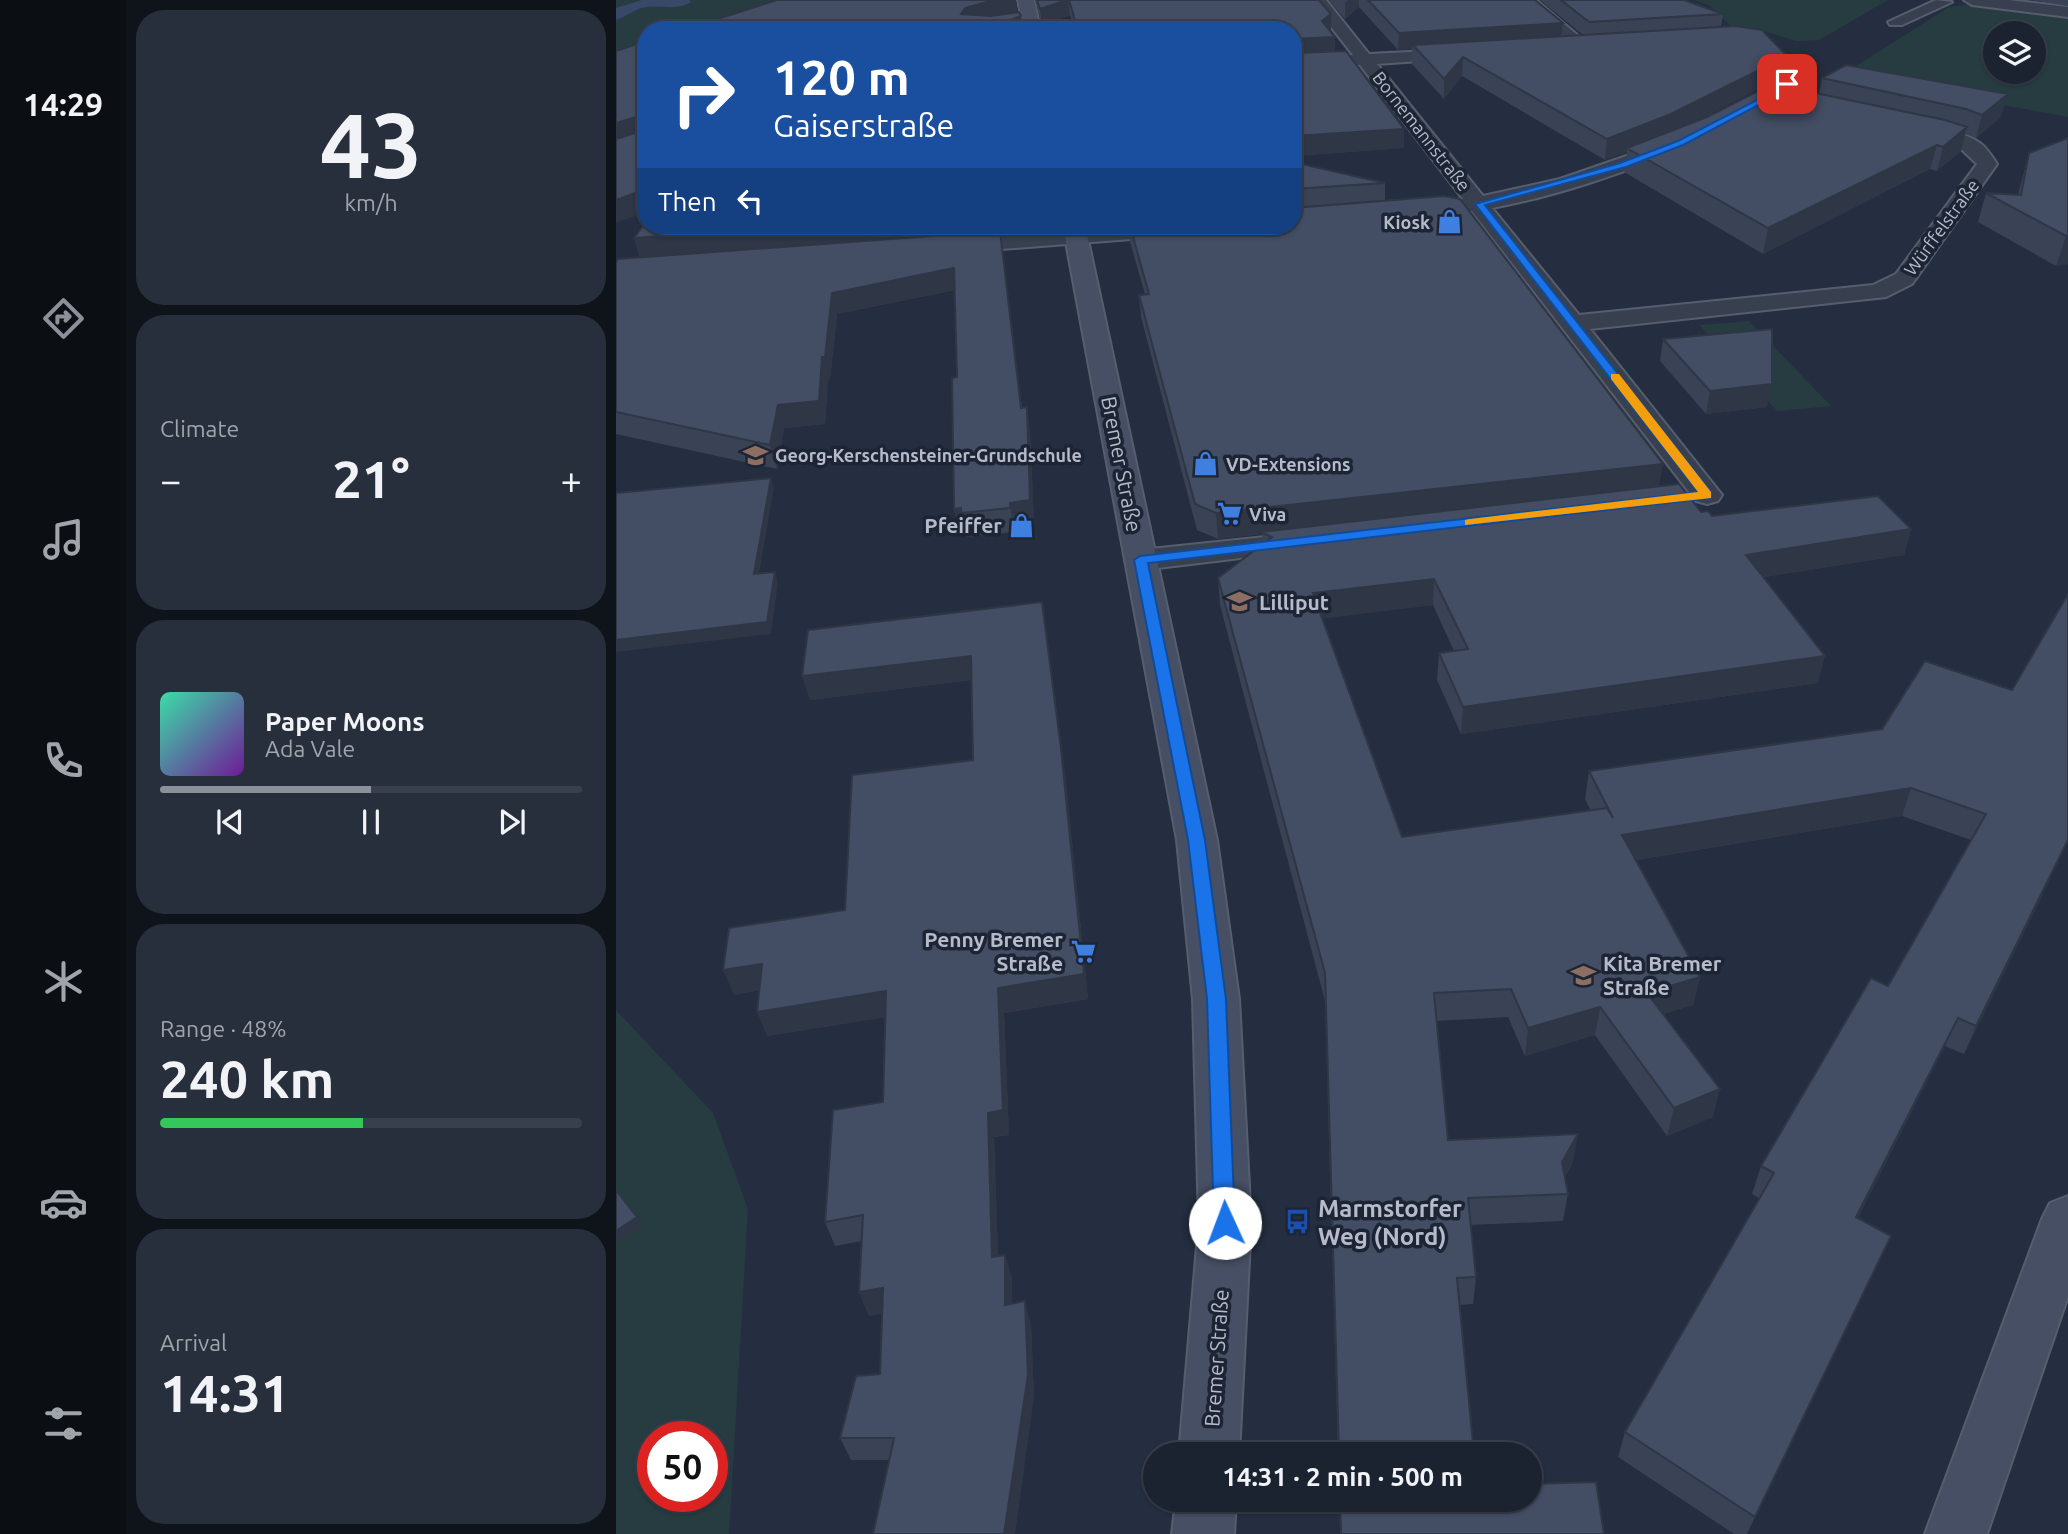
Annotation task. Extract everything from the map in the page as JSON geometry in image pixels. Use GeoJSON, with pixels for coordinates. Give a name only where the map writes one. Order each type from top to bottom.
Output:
{"type":"FeatureCollection","features":[{"type":"Feature","properties":{"kind":"main road"},"geometry":{"type":"LineString","coordinates":[[1026,0],[1027,21]]}},
{"type":"Feature","properties":{"kind":"main road","name":"Bremer Straße"},"geometry":{"type":"LineString","coordinates":[[1076,235],[1197,840],[1216,999],[1225,1223],[1210,1442]]}},
{"type":"Feature","properties":{"kind":"main road"},"geometry":{"type":"LineString","coordinates":[[1956,1534],[2068,1219]]}},
{"type":"Feature","properties":{"kind":"main road"},"geometry":{"type":"LineString","coordinates":[[1203,1534],[1205,1512]]}},
{"type":"Feature","properties":{"kind":"street","name":"Bornemannstraße"},"geometry":{"type":"LineString","coordinates":[[1318,0],[1707,495],[1668,500]]}},
{"type":"Feature","properties":{"kind":"street"},"geometry":{"type":"LineString","coordinates":[[1527,0],[1587,45],[1556,47]]}},
{"type":"Feature","properties":{"kind":"street"},"geometry":{"type":"LineString","coordinates":[[1896,22],[1941,1],[1963,4],[1972,0],[2068,12]]}},
{"type":"Feature","properties":{"kind":"street"},"geometry":{"type":"LineString","coordinates":[[1302,63],[1483,52]]}},
{"type":"Feature","properties":{"kind":"street"},"geometry":{"type":"LineString","coordinates":[[1721,122],[1767,97],[1806,71]]}},
{"type":"Feature","properties":{"kind":"street"},"geometry":{"type":"LineString","coordinates":[[1767,97],[1792,103]]}},
{"type":"Feature","properties":{"kind":"street","name":"Würffelstraße"},"geometry":{"type":"LineString","coordinates":[[1574,323],[1878,292],[1904,279],[1987,164],[1982,152],[1972,145],[1894,125]]}},
{"type":"Feature","properties":{"kind":"street"},"geometry":{"type":"LineString","coordinates":[[1438,207],[1480,204],[1623,165],[1691,138]]}},
{"type":"Feature","properties":{"kind":"street"},"geometry":{"type":"LineString","coordinates":[[928,247],[1038,235]]}},
{"type":"Feature","properties":{"kind":"street"},"geometry":{"type":"LineString","coordinates":[[1140,560],[1342,537]]}},
{"type":"Feature","properties":{"kind":"green space"},"geometry":{"type":"Polygon","coordinates":[[[616,0],[800,0],[735,21],[637,21],[637,53],[616,59],[616,0]]]}},
{"type":"Feature","properties":{"kind":"green space"},"geometry":{"type":"Polygon","coordinates":[[[1694,0],[1888,0],[1819,40],[1796,41],[1764,31],[1734,29],[1709,5],[1694,0]]]}},
{"type":"Feature","properties":{"kind":"green space"},"geometry":{"type":"Polygon","coordinates":[[[2068,0],[2068,117],[1842,75],[1949,7],[1970,4],[2050,12],[2068,0]]]}},
{"type":"Feature","properties":{"kind":"green space"},"geometry":{"type":"Polygon","coordinates":[[[1749,321],[1831,406],[1777,411],[1699,325],[1749,321]]]}},
{"type":"Feature","properties":{"kind":"green space"},"geometry":{"type":"Polygon","coordinates":[[[616,1010],[713,1113],[748,1209],[729,1534],[616,1534],[616,1010]]]}},
{"type":"Feature","properties":{"kind":"water"},"geometry":{"type":"Polygon","coordinates":[[[642,0],[691,2],[675,7],[643,8],[616,20],[616,8],[642,0]]]}},
{"type":"Feature","properties":{"kind":"building"},"geometry":{"type":"Polygon","coordinates":[[[777,0],[994,0],[965,8],[961,14],[991,16],[1019,12],[1021,16],[1008,21],[711,21],[777,0]]]}},
{"type":"Feature","properties":{"kind":"building"},"geometry":{"type":"Polygon","coordinates":[[[1037,0],[1067,0],[1040,9],[1037,0]]]}},
{"type":"Feature","properties":{"kind":"building"},"geometry":{"type":"Polygon","coordinates":[[[1069,0],[1319,0],[1331,14],[1322,21],[1335,37],[1302,39],[1302,21],[1075,21],[1069,0]]]}},
{"type":"Feature","properties":{"kind":"building"},"geometry":{"type":"Polygon","coordinates":[[[1368,0],[1535,0],[1563,23],[1399,33],[1368,0]]]}},
{"type":"Feature","properties":{"kind":"building"},"geometry":{"type":"Polygon","coordinates":[[[1561,0],[1684,0],[1723,14],[1589,22],[1561,0]]]}},
{"type":"Feature","properties":{"kind":"building"},"geometry":{"type":"Polygon","coordinates":[[[1736,26],[1762,30],[1787,56],[1671,114],[1607,139],[1463,57],[1444,79],[1413,45],[1736,26]]]}},
{"type":"Feature","properties":{"kind":"building"},"geometry":{"type":"Polygon","coordinates":[[[637,44],[637,117],[616,123],[616,51],[637,44]]]}},
{"type":"Feature","properties":{"kind":"building"},"geometry":{"type":"Polygon","coordinates":[[[1346,51],[1404,129],[1302,135],[1302,53],[1346,51]]]}},
{"type":"Feature","properties":{"kind":"building"},"geometry":{"type":"Polygon","coordinates":[[[1846,65],[2008,94],[1982,115],[1966,109],[1822,78],[1846,65]]]}},
{"type":"Feature","properties":{"kind":"building"},"geometry":{"type":"Polygon","coordinates":[[[1772,84],[1967,127],[1943,147],[1937,145],[1768,228],[1627,148],[1707,117],[1772,84]]]}},
{"type":"Feature","properties":{"kind":"building"},"geometry":{"type":"Polygon","coordinates":[[[637,133],[637,192],[616,200],[616,139],[637,133]]]}},
{"type":"Feature","properties":{"kind":"building"},"geometry":{"type":"Polygon","coordinates":[[[2068,138],[2068,236],[1986,193],[2021,195],[2029,153],[2068,138]]]}},
{"type":"Feature","properties":{"kind":"building"},"geometry":{"type":"Polygon","coordinates":[[[1302,164],[1385,183],[1302,188],[1302,164]]]}},
{"type":"Feature","properties":{"kind":"building"},"geometry":{"type":"Polygon","coordinates":[[[1444,196],[1460,199],[1663,464],[1216,513],[1195,504],[1139,295],[1149,294],[1133,235],[1302,235],[1302,207],[1444,196]]]}},
{"type":"Feature","properties":{"kind":"building"},"geometry":{"type":"Polygon","coordinates":[[[637,234],[677,235],[634,238],[637,234]]]}},
{"type":"Feature","properties":{"kind":"building"},"geometry":{"type":"Polygon","coordinates":[[[945,235],[1000,235],[1021,408],[1027,407],[1030,500],[1010,503],[1010,508],[961,513],[961,508],[954,509],[952,378],[957,377],[954,268],[832,293],[825,357],[822,357],[819,401],[778,405],[770,445],[616,412],[618,259],[945,235]]]}},
{"type":"Feature","properties":{"kind":"building"},"geometry":{"type":"Polygon","coordinates":[[[1772,329],[1772,384],[1710,391],[1663,339],[1772,329]]]}},
{"type":"Feature","properties":{"kind":"building"},"geometry":{"type":"Polygon","coordinates":[[[771,478],[754,574],[775,572],[767,622],[616,640],[616,493],[771,478]]]}},
{"type":"Feature","properties":{"kind":"building"},"geometry":{"type":"Polygon","coordinates":[[[1679,484],[1701,512],[1708,511],[1712,516],[1878,496],[1911,529],[1746,555],[1825,656],[1463,707],[1439,653],[1468,649],[1434,579],[1313,593],[1402,837],[1607,808],[1613,818],[1589,771],[1882,729],[1925,661],[2012,690],[2068,594],[2068,840],[1976,1026],[1958,1018],[1856,1217],[1891,1236],[1755,1517],[1625,1432],[1774,1173],[1761,1166],[1871,978],[1888,986],[1986,814],[1911,788],[1622,835],[1700,977],[1647,993],[1720,1089],[1674,1108],[1600,1007],[1528,1028],[1511,989],[1434,993],[1448,1140],[1578,1134],[1562,1162],[1568,1194],[1468,1198],[1476,1277],[1457,1278],[1473,1442],[1339,1442],[1325,973],[1218,578],[1272,537],[1261,532],[1679,484]]]}},
{"type":"Feature","properties":{"kind":"building"},"geometry":{"type":"Polygon","coordinates":[[[1042,602],[1061,749],[1084,974],[998,988],[1003,1110],[988,1113],[992,1257],[1005,1255],[1005,1305],[1025,1301],[1028,1375],[1004,1534],[873,1534],[894,1438],[840,1438],[856,1376],[880,1374],[883,1288],[859,1292],[863,1215],[825,1222],[833,1110],[883,1102],[886,991],[757,1012],[762,964],[723,970],[729,928],[845,910],[852,775],[973,760],[971,656],[802,676],[808,630],[1042,602]]]}},
{"type":"Feature","properties":{"kind":"building"},"geometry":{"type":"Polygon","coordinates":[[[616,1190],[637,1217],[616,1231],[616,1190]]]}},
{"type":"Feature","properties":{"kind":"building"},"geometry":{"type":"Polygon","coordinates":[[[1596,1482],[1604,1534],[1341,1534],[1340,1512],[1542,1512],[1542,1484],[1596,1482]]]}},
{"type":"Feature","properties":{"kind":"slow traffic"},"geometry":{"type":"LineString","coordinates":[[1470,523],[1707,495],[1615,377]]}},
{"type":"Feature","properties":{"kind":"place","name":"Kiosk"},"geometry":{"type":"Point","coordinates":[1450,222]}},
{"type":"Feature","properties":{"kind":"place","name":"Georg-Kerschensteiner-Grundschule"},"geometry":{"type":"Point","coordinates":[755,455]}},
{"type":"Feature","properties":{"kind":"place","name":"VD-Extensions"},"geometry":{"type":"Point","coordinates":[1206,464]}},
{"type":"Feature","properties":{"kind":"place","name":"Viva"},"geometry":{"type":"Point","coordinates":[1229,514]}},
{"type":"Feature","properties":{"kind":"place","name":"Pfeiffer"},"geometry":{"type":"Point","coordinates":[1022,525]}},
{"type":"Feature","properties":{"kind":"place","name":"Lilliput"},"geometry":{"type":"Point","coordinates":[1239,602]}},
{"type":"Feature","properties":{"kind":"place","name":"Penny Bremer Straße"},"geometry":{"type":"Point","coordinates":[1083,951]}},
{"type":"Feature","properties":{"kind":"place","name":"Kita Bremer Straße"},"geometry":{"type":"Point","coordinates":[1583,975]}},
{"type":"Feature","properties":{"kind":"place","name":"Marmstorfer Weg (Nord)"},"geometry":{"type":"Point","coordinates":[1298,1222]}},
{"type":"Feature","properties":{"kind":"route"},"geometry":{"type":"LineString","coordinates":[[1225,1223],[1216,999],[1197,840],[1140,560],[1707,495],[1480,204],[1623,165],[1681,143],[1787,84]]}}]}
